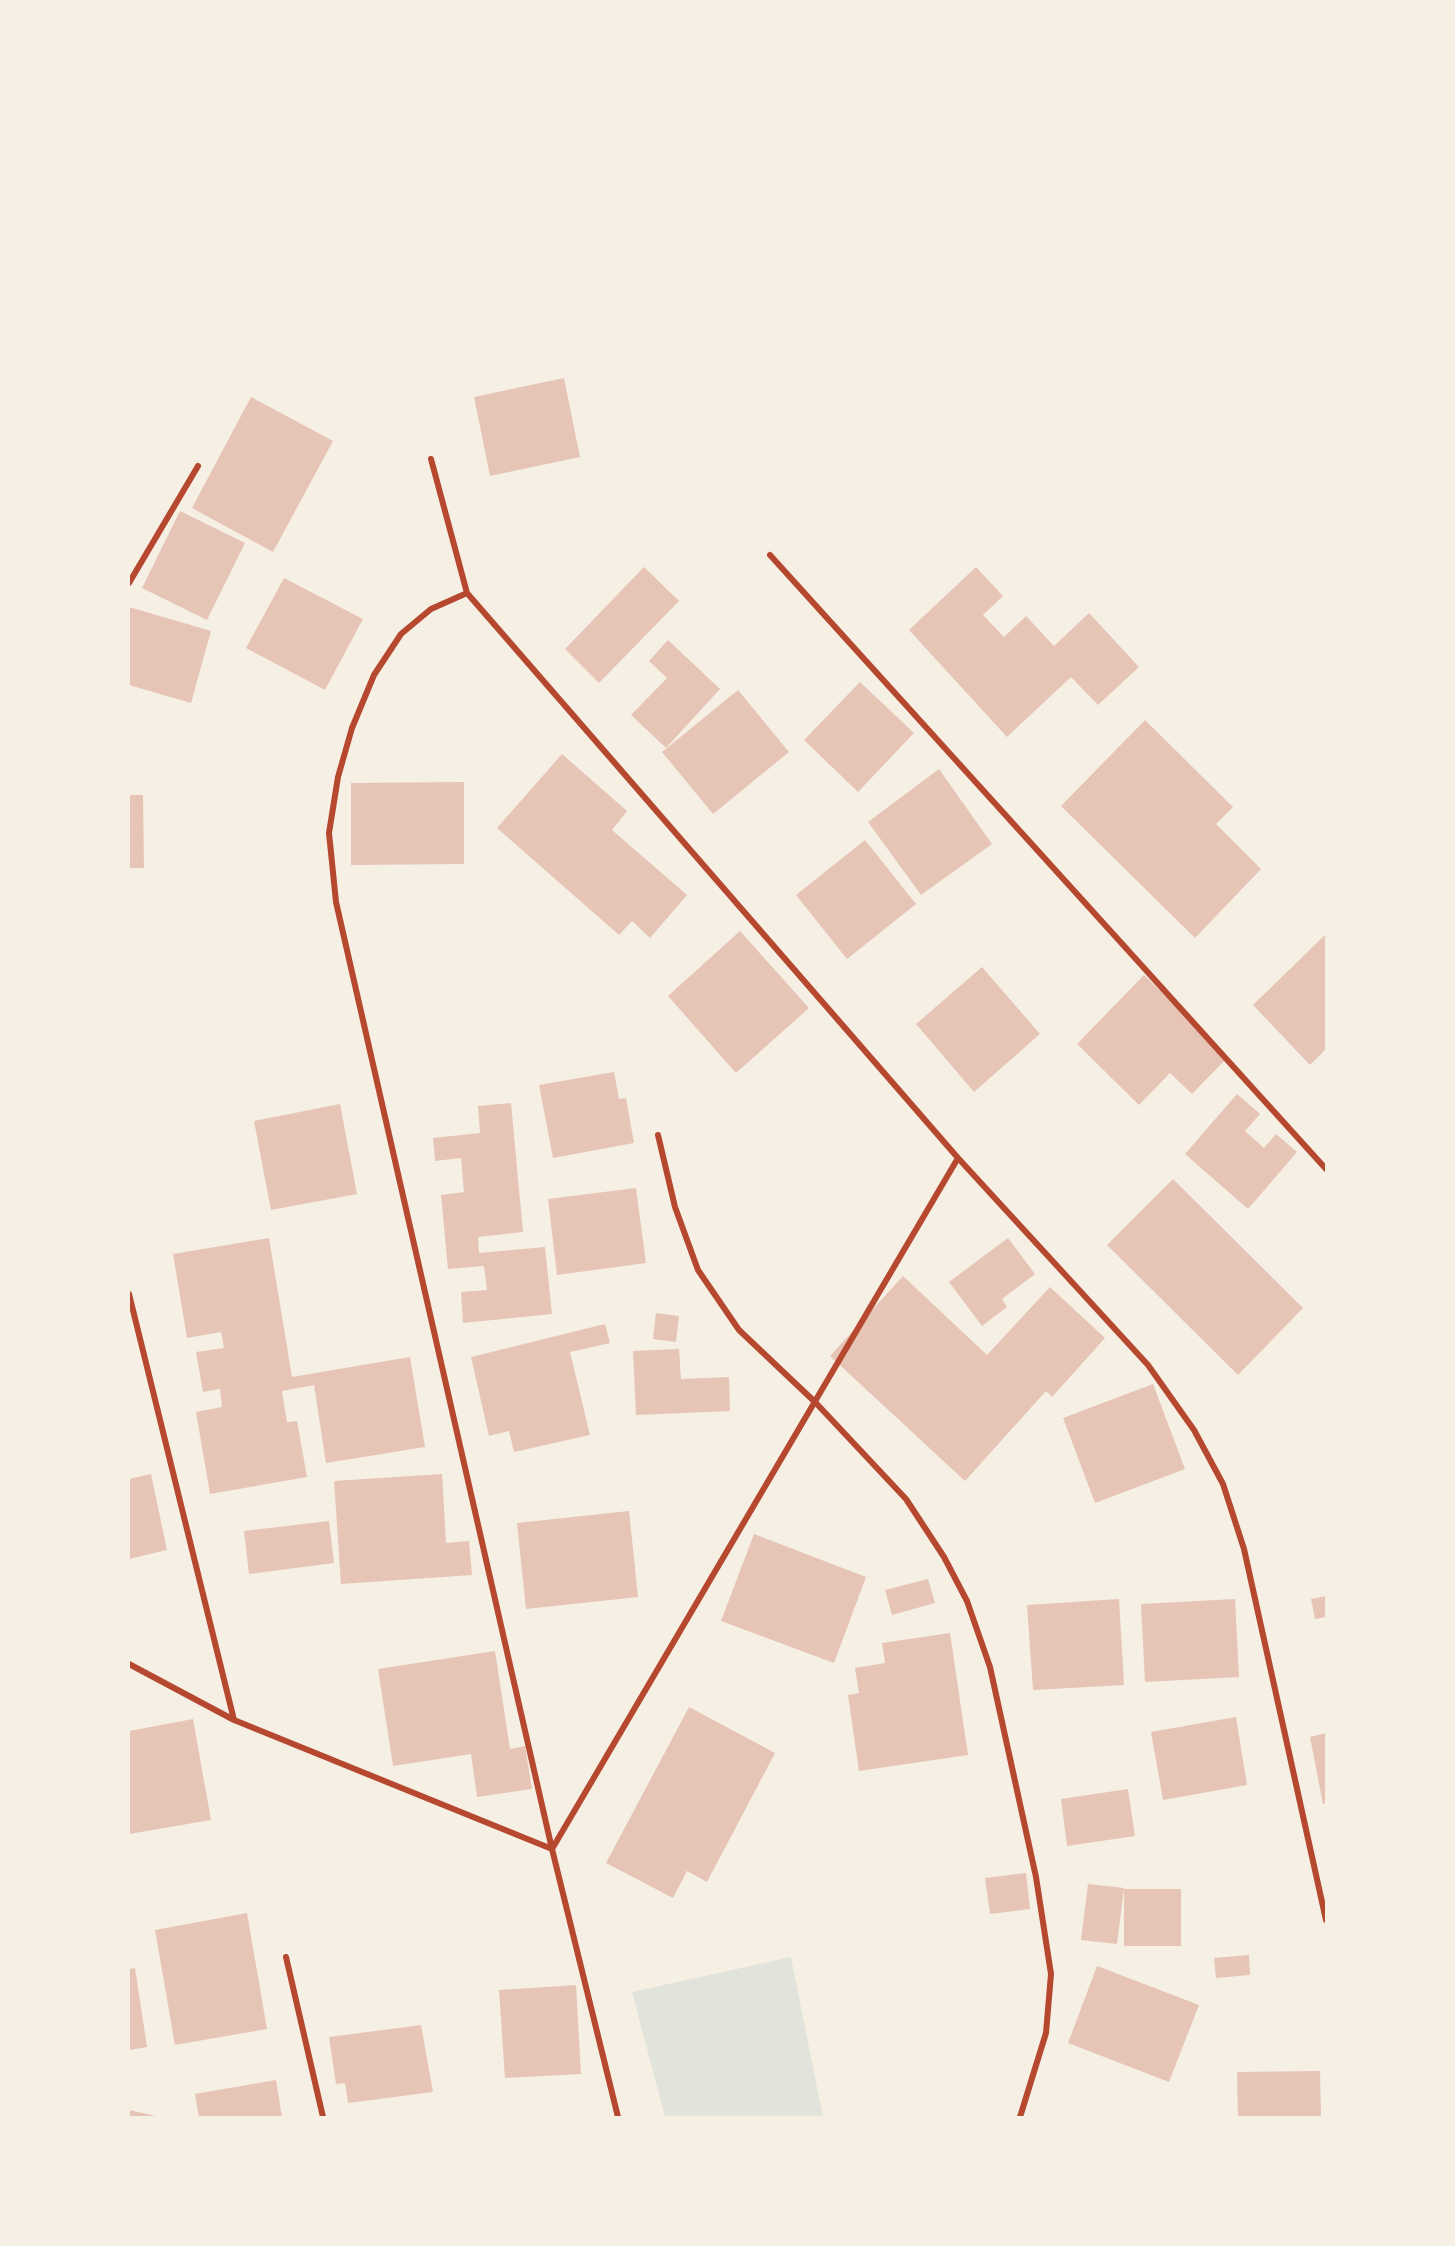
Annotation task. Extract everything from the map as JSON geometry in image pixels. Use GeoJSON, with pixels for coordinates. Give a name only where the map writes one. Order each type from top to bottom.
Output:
{"type":"FeatureCollection","features":[{"type":"Feature","properties":{"kind":"street"},"geometry":{"type":"LineString","coordinates":[[431,459],[466,593],[958,1158],[1148,1365],[1194,1430],[1223,1484],[1244,1550],[1326,1920]]}},
{"type":"Feature","properties":{"kind":"street"},"geometry":{"type":"LineString","coordinates":[[129,583],[198,466]]}},
{"type":"Feature","properties":{"kind":"street"},"geometry":{"type":"LineString","coordinates":[[770,555],[1326,1169]]}},
{"type":"Feature","properties":{"kind":"street"},"geometry":{"type":"LineString","coordinates":[[466,593],[431,609],[401,634],[374,675],[352,728],[338,777],[329,834],[336,902],[552,1849],[618,2117]]}},
{"type":"Feature","properties":{"kind":"street"},"geometry":{"type":"LineString","coordinates":[[658,1135],[675,1207],[698,1270],[740,1330],[815,1402],[906,1499],[944,1557],[967,1601],[990,1667],[1036,1877],[1051,1974],[1046,2033],[1020,2117]]}},
{"type":"Feature","properties":{"kind":"street"},"geometry":{"type":"LineString","coordinates":[[552,1849],[958,1158]]}},
{"type":"Feature","properties":{"kind":"street"},"geometry":{"type":"LineString","coordinates":[[129,1294],[234,1720]]}},
{"type":"Feature","properties":{"kind":"street"},"geometry":{"type":"LineString","coordinates":[[129,1664],[234,1720],[552,1849]]}},
{"type":"Feature","properties":{"kind":"street"},"geometry":{"type":"LineString","coordinates":[[286,1957],[323,2117]]}},
{"type":"Feature","properties":{"kind":"shaded area"},"geometry":{"type":"Polygon","coordinates":[[[791,1957],[823,2117],[665,2117],[632,1992],[791,1957]]]}},
{"type":"Feature","properties":{"kind":"building"},"geometry":{"type":"Polygon","coordinates":[[[564,378],[580,457],[490,476],[474,397],[564,378]]]}},
{"type":"Feature","properties":{"kind":"building"},"geometry":{"type":"Polygon","coordinates":[[[251,397],[333,441],[273,552],[192,508],[251,397]]]}},
{"type":"Feature","properties":{"kind":"building"},"geometry":{"type":"Polygon","coordinates":[[[180,511],[245,543],[207,620],[142,588],[180,511]]]}},
{"type":"Feature","properties":{"kind":"building"},"geometry":{"type":"Polygon","coordinates":[[[644,567],[679,601],[599,683],[565,649],[644,567]]]}},
{"type":"Feature","properties":{"kind":"building"},"geometry":{"type":"Polygon","coordinates":[[[976,567],[1003,596],[983,615],[1004,637],[1026,616],[1054,646],[1089,613],[1139,667],[1098,705],[1071,677],[1007,737],[909,630],[976,567]]]}},
{"type":"Feature","properties":{"kind":"building"},"geometry":{"type":"Polygon","coordinates":[[[284,578],[363,619],[325,690],[246,648],[284,578]]]}},
{"type":"Feature","properties":{"kind":"building"},"geometry":{"type":"Polygon","coordinates":[[[129,607],[211,631],[191,703],[129,685],[129,607]]]}},
{"type":"Feature","properties":{"kind":"building"},"geometry":{"type":"Polygon","coordinates":[[[668,640],[720,689],[666,748],[631,715],[667,678],[649,661],[668,640]]]}},
{"type":"Feature","properties":{"kind":"building"},"geometry":{"type":"Polygon","coordinates":[[[860,682],[914,733],[858,792],[804,740],[860,682]]]}},
{"type":"Feature","properties":{"kind":"building"},"geometry":{"type":"Polygon","coordinates":[[[738,690],[789,752],[713,814],[662,752],[738,690]]]}},
{"type":"Feature","properties":{"kind":"building"},"geometry":{"type":"Polygon","coordinates":[[[1145,720],[1233,807],[1216,824],[1261,869],[1195,938],[1061,806],[1145,720]]]}},
{"type":"Feature","properties":{"kind":"building"},"geometry":{"type":"Polygon","coordinates":[[[562,754],[627,811],[612,830],[687,895],[650,938],[632,921],[619,935],[497,828],[562,754]]]}},
{"type":"Feature","properties":{"kind":"building"},"geometry":{"type":"Polygon","coordinates":[[[939,769],[992,844],[921,895],[868,822],[939,769]]]}},
{"type":"Feature","properties":{"kind":"building"},"geometry":{"type":"Polygon","coordinates":[[[464,782],[464,864],[351,865],[351,783],[464,782]]]}},
{"type":"Feature","properties":{"kind":"building"},"geometry":{"type":"Polygon","coordinates":[[[129,795],[143,795],[144,868],[129,868],[129,795]]]}},
{"type":"Feature","properties":{"kind":"building"},"geometry":{"type":"Polygon","coordinates":[[[865,840],[916,904],[847,959],[796,895],[865,840]]]}},
{"type":"Feature","properties":{"kind":"building"},"geometry":{"type":"Polygon","coordinates":[[[740,931],[809,1008],[736,1073],[668,996],[740,931]]]}},
{"type":"Feature","properties":{"kind":"building"},"geometry":{"type":"Polygon","coordinates":[[[1326,934],[1326,1049],[1310,1065],[1253,1005],[1326,934]]]}},
{"type":"Feature","properties":{"kind":"building"},"geometry":{"type":"Polygon","coordinates":[[[982,967],[1040,1034],[974,1092],[916,1024],[982,967]]]}},
{"type":"Feature","properties":{"kind":"building"},"geometry":{"type":"Polygon","coordinates":[[[1144,975],[1228,1057],[1192,1094],[1170,1073],[1139,1105],[1077,1044],[1144,975]]]}},
{"type":"Feature","properties":{"kind":"building"},"geometry":{"type":"Polygon","coordinates":[[[614,1072],[619,1099],[626,1098],[634,1143],[553,1158],[539,1085],[614,1072]]]}},
{"type":"Feature","properties":{"kind":"building"},"geometry":{"type":"Polygon","coordinates":[[[1237,1094],[1260,1114],[1245,1131],[1264,1148],[1276,1134],[1297,1152],[1248,1209],[1185,1154],[1237,1094]]]}},
{"type":"Feature","properties":{"kind":"building"},"geometry":{"type":"Polygon","coordinates":[[[511,1103],[523,1232],[478,1237],[479,1253],[545,1247],[552,1314],[463,1323],[461,1292],[487,1290],[484,1266],[448,1269],[441,1195],[464,1192],[461,1158],[435,1161],[433,1138],[480,1133],[478,1106],[511,1103]]]}},
{"type":"Feature","properties":{"kind":"building"},"geometry":{"type":"Polygon","coordinates":[[[340,1104],[357,1194],[271,1210],[254,1121],[340,1104]]]}},
{"type":"Feature","properties":{"kind":"building"},"geometry":{"type":"Polygon","coordinates":[[[1173,1179],[1303,1308],[1238,1375],[1107,1245],[1173,1179]]]}},
{"type":"Feature","properties":{"kind":"building"},"geometry":{"type":"Polygon","coordinates":[[[636,1188],[646,1263],[557,1275],[548,1199],[636,1188]]]}},
{"type":"Feature","properties":{"kind":"building"},"geometry":{"type":"Polygon","coordinates":[[[269,1238],[292,1377],[410,1357],[425,1447],[326,1463],[314,1385],[282,1391],[287,1422],[297,1421],[307,1477],[210,1494],[196,1412],[222,1407],[220,1389],[203,1392],[196,1352],[224,1348],[221,1332],[187,1338],[173,1254],[269,1238]]]}},
{"type":"Feature","properties":{"kind":"building"},"geometry":{"type":"Polygon","coordinates":[[[1008,1238],[1035,1274],[1002,1299],[1007,1307],[982,1326],[949,1282],[1008,1238]]]}},
{"type":"Feature","properties":{"kind":"building"},"geometry":{"type":"Polygon","coordinates":[[[903,1276],[987,1355],[1050,1287],[1105,1338],[1052,1397],[1046,1391],[965,1481],[830,1356],[903,1276]]]}},
{"type":"Feature","properties":{"kind":"building"},"geometry":{"type":"Polygon","coordinates":[[[656,1313],[679,1316],[676,1342],[653,1339],[656,1313]]]}},
{"type":"Feature","properties":{"kind":"building"},"geometry":{"type":"Polygon","coordinates":[[[605,1324],[610,1343],[570,1352],[590,1435],[514,1452],[509,1431],[489,1436],[471,1357],[605,1324]]]}},
{"type":"Feature","properties":{"kind":"building"},"geometry":{"type":"Polygon","coordinates":[[[679,1349],[681,1379],[729,1377],[730,1411],[636,1415],[633,1351],[679,1349]]]}},
{"type":"Feature","properties":{"kind":"building"},"geometry":{"type":"Polygon","coordinates":[[[1153,1384],[1185,1469],[1095,1503],[1063,1418],[1153,1384]]]}},
{"type":"Feature","properties":{"kind":"building"},"geometry":{"type":"Polygon","coordinates":[[[151,1474],[167,1550],[129,1559],[129,1479],[151,1474]]]}},
{"type":"Feature","properties":{"kind":"building"},"geometry":{"type":"Polygon","coordinates":[[[442,1474],[446,1543],[469,1541],[472,1575],[341,1584],[334,1481],[442,1474]]]}},
{"type":"Feature","properties":{"kind":"building"},"geometry":{"type":"Polygon","coordinates":[[[629,1511],[638,1597],[526,1609],[517,1523],[629,1511]]]}},
{"type":"Feature","properties":{"kind":"building"},"geometry":{"type":"Polygon","coordinates":[[[329,1521],[334,1563],[249,1574],[244,1531],[329,1521]]]}},
{"type":"Feature","properties":{"kind":"building"},"geometry":{"type":"Polygon","coordinates":[[[754,1534],[866,1577],[834,1663],[721,1621],[754,1534]]]}},
{"type":"Feature","properties":{"kind":"building"},"geometry":{"type":"Polygon","coordinates":[[[928,1579],[935,1603],[892,1615],[885,1590],[928,1579]]]}},
{"type":"Feature","properties":{"kind":"building"},"geometry":{"type":"Polygon","coordinates":[[[1326,1596],[1326,1617],[1315,1619],[1311,1599],[1326,1596]]]}},
{"type":"Feature","properties":{"kind":"building"},"geometry":{"type":"Polygon","coordinates":[[[1119,1599],[1124,1685],[1033,1690],[1027,1605],[1119,1599]]]}},
{"type":"Feature","properties":{"kind":"building"},"geometry":{"type":"Polygon","coordinates":[[[1235,1599],[1239,1677],[1145,1682],[1141,1604],[1235,1599]]]}},
{"type":"Feature","properties":{"kind":"building"},"geometry":{"type":"Polygon","coordinates":[[[950,1633],[968,1755],[859,1771],[848,1695],[859,1693],[855,1668],[885,1663],[882,1643],[950,1633]]]}},
{"type":"Feature","properties":{"kind":"building"},"geometry":{"type":"Polygon","coordinates":[[[495,1651],[510,1749],[525,1746],[532,1789],[477,1797],[471,1754],[393,1766],[378,1669],[495,1651]]]}},
{"type":"Feature","properties":{"kind":"building"},"geometry":{"type":"Polygon","coordinates":[[[689,1707],[775,1753],[707,1882],[687,1871],[673,1898],[606,1863],[689,1707]]]}},
{"type":"Feature","properties":{"kind":"building"},"geometry":{"type":"Polygon","coordinates":[[[1236,1717],[1247,1785],[1163,1800],[1151,1732],[1236,1717]]]}},
{"type":"Feature","properties":{"kind":"building"},"geometry":{"type":"Polygon","coordinates":[[[193,1719],[211,1820],[129,1834],[129,1731],[193,1719]]]}},
{"type":"Feature","properties":{"kind":"building"},"geometry":{"type":"Polygon","coordinates":[[[1326,1733],[1326,1803],[1323,1804],[1310,1737],[1326,1733]]]}},
{"type":"Feature","properties":{"kind":"building"},"geometry":{"type":"Polygon","coordinates":[[[1128,1789],[1135,1836],[1067,1846],[1061,1799],[1128,1789]]]}},
{"type":"Feature","properties":{"kind":"building"},"geometry":{"type":"Polygon","coordinates":[[[1026,1873],[1030,1909],[990,1914],[985,1878],[1026,1873]]]}},
{"type":"Feature","properties":{"kind":"building"},"geometry":{"type":"Polygon","coordinates":[[[1088,1884],[1124,1888],[1117,1944],[1081,1940],[1088,1884]]]}},
{"type":"Feature","properties":{"kind":"building"},"geometry":{"type":"Polygon","coordinates":[[[1124,1889],[1181,1889],[1181,1946],[1124,1946],[1124,1889]]]}},
{"type":"Feature","properties":{"kind":"building"},"geometry":{"type":"Polygon","coordinates":[[[247,1913],[267,2029],[175,2045],[155,1930],[247,1913]]]}},
{"type":"Feature","properties":{"kind":"building"},"geometry":{"type":"Polygon","coordinates":[[[1249,1955],[1250,1975],[1216,1978],[1214,1958],[1249,1955]]]}},
{"type":"Feature","properties":{"kind":"building"},"geometry":{"type":"Polygon","coordinates":[[[1097,1966],[1199,2005],[1169,2082],[1068,2043],[1097,1966]]]}},
{"type":"Feature","properties":{"kind":"building"},"geometry":{"type":"Polygon","coordinates":[[[135,1968],[147,2047],[129,2050],[129,1969],[135,1968]]]}},
{"type":"Feature","properties":{"kind":"building"},"geometry":{"type":"Polygon","coordinates":[[[576,1985],[581,2074],[505,2078],[499,1990],[576,1985]]]}},
{"type":"Feature","properties":{"kind":"building"},"geometry":{"type":"Polygon","coordinates":[[[421,2025],[433,2092],[348,2103],[345,2083],[336,2084],[329,2037],[421,2025]]]}},
{"type":"Feature","properties":{"kind":"building"},"geometry":{"type":"Polygon","coordinates":[[[1320,2071],[1321,2117],[1238,2117],[1237,2072],[1320,2071]]]}},
{"type":"Feature","properties":{"kind":"building"},"geometry":{"type":"Polygon","coordinates":[[[276,2080],[282,2117],[199,2117],[195,2094],[276,2080]]]}},
{"type":"Feature","properties":{"kind":"building"},"geometry":{"type":"Polygon","coordinates":[[[129,2110],[156,2116],[156,2117],[129,2117],[129,2110]]]}}]}
